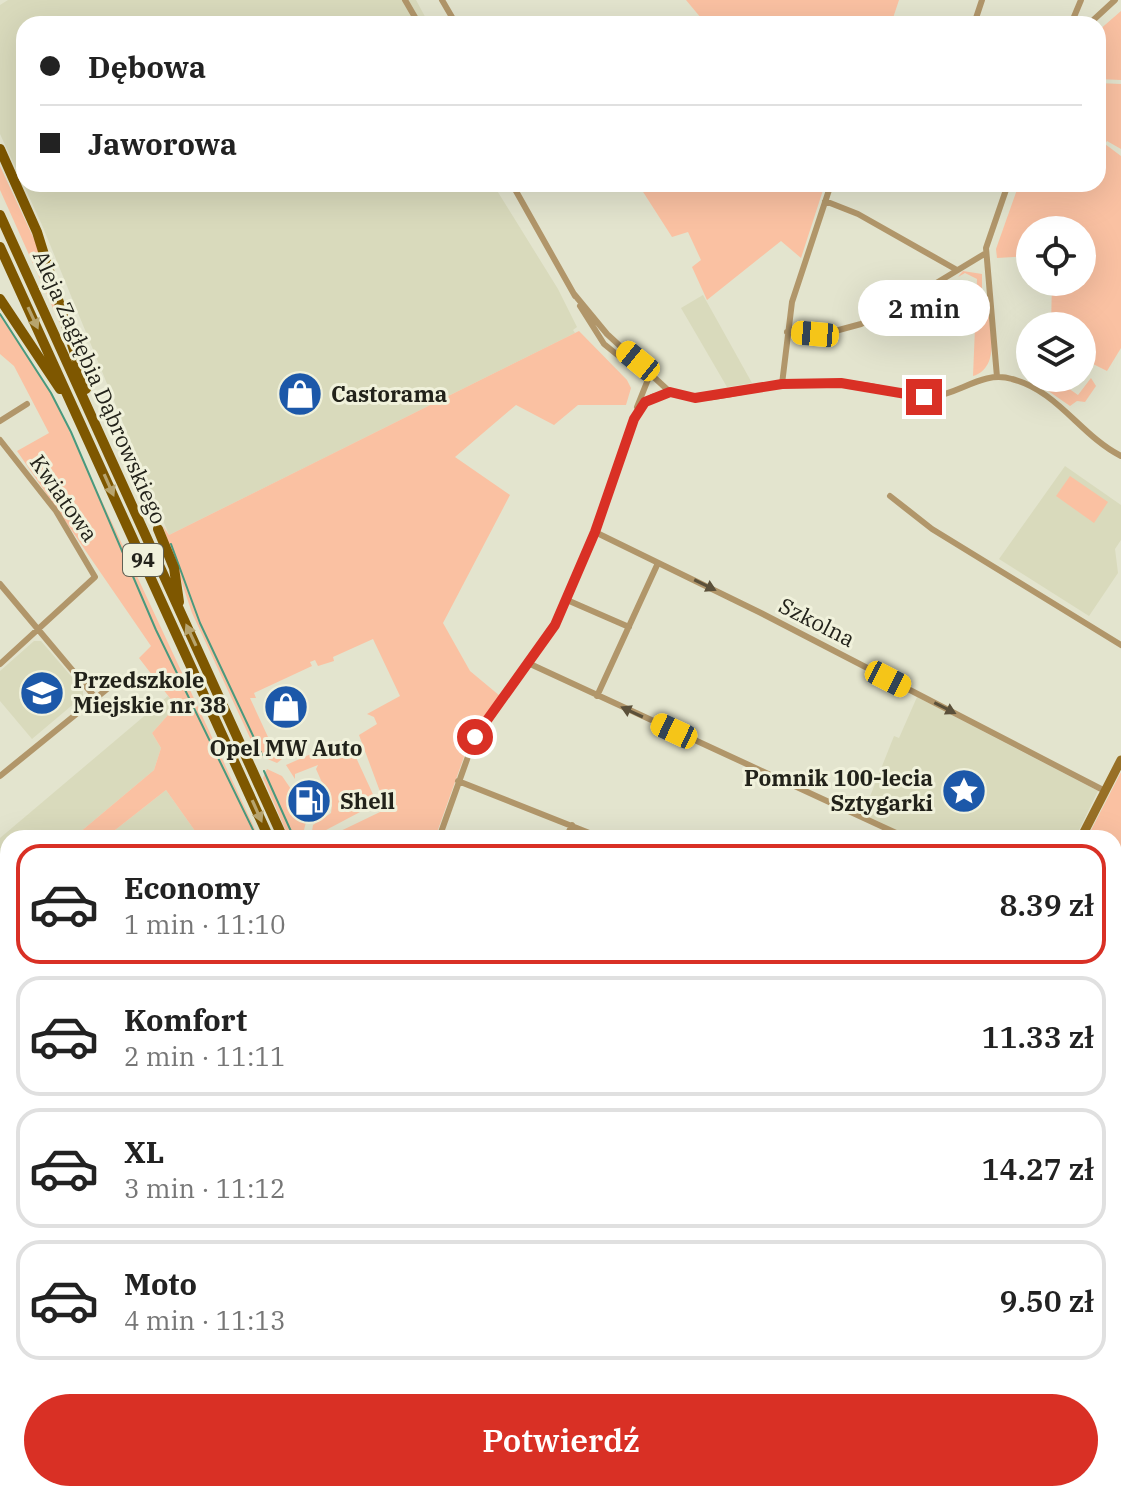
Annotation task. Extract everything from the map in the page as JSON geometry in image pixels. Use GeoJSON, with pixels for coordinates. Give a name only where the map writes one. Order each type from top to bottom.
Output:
{"type":"FeatureCollection","features":[{"type":"Feature","properties":{"kind":"main road"},"geometry":{"type":"LineString","coordinates":[[0,149],[16,186]]}},
{"type":"Feature","properties":{"kind":"main road"},"geometry":{"type":"LineString","coordinates":[[18,192],[46,256],[94,421]]}},
{"type":"Feature","properties":{"kind":"main road","name":"Aleja Zagłębia Dąbrowskiego"},"geometry":{"type":"LineString","coordinates":[[0,215],[279,830]]}},
{"type":"Feature","properties":{"kind":"main road","name":"Aleja Zagłębia Dąbrowskiego"},"geometry":{"type":"LineString","coordinates":[[0,247],[265,830]]}},
{"type":"Feature","properties":{"kind":"main road"},"geometry":{"type":"LineString","coordinates":[[0,299],[76,414]]}},
{"type":"Feature","properties":{"kind":"main road"},"geometry":{"type":"LineString","coordinates":[[158,529],[174,568],[180,611]]}},
{"type":"Feature","properties":{"kind":"street"},"geometry":{"type":"LineString","coordinates":[[1098,16],[1115,0]]}},
{"type":"Feature","properties":{"kind":"street"},"geometry":{"type":"LineString","coordinates":[[519,192],[574,294],[649,377],[670,392],[695,398],[782,384],[861,384],[929,398],[997,377],[1014,379],[1042,392],[1095,441],[1121,456]]}},
{"type":"Feature","properties":{"kind":"street"},"geometry":{"type":"LineString","coordinates":[[782,384],[795,288],[828,192]]}},
{"type":"Feature","properties":{"kind":"street"},"geometry":{"type":"LineString","coordinates":[[997,377],[986,253],[990,229],[1005,192]]}},
{"type":"Feature","properties":{"kind":"street"},"geometry":{"type":"LineString","coordinates":[[825,201],[870,221],[957,270]]}},
{"type":"Feature","properties":{"kind":"street"},"geometry":{"type":"LineString","coordinates":[[787,332],[824,334],[848,328],[893,309],[986,253]]}},
{"type":"Feature","properties":{"kind":"street"},"geometry":{"type":"LineString","coordinates":[[442,830],[478,731],[555,625],[567,600],[595,532],[649,377]]}},
{"type":"Feature","properties":{"kind":"street"},"geometry":{"type":"LineString","coordinates":[[634,419],[645,402],[670,392]]}},
{"type":"Feature","properties":{"kind":"street"},"geometry":{"type":"LineString","coordinates":[[0,421],[27,404]]}},
{"type":"Feature","properties":{"kind":"street","name":"Kwiatowa"},"geometry":{"type":"LineString","coordinates":[[0,440],[56,511],[95,577],[39,630]]}},
{"type":"Feature","properties":{"kind":"street"},"geometry":{"type":"LineString","coordinates":[[890,496],[932,529],[1121,645]]}},
{"type":"Feature","properties":{"kind":"street","name":"Szkolna"},"geometry":{"type":"LineString","coordinates":[[595,532],[1105,791]]}},
{"type":"Feature","properties":{"kind":"street"},"geometry":{"type":"LineString","coordinates":[[597,696],[658,563]]}},
{"type":"Feature","properties":{"kind":"street"},"geometry":{"type":"LineString","coordinates":[[0,584],[94,696]]}},
{"type":"Feature","properties":{"kind":"street"},"geometry":{"type":"LineString","coordinates":[[567,600],[629,627]]}},
{"type":"Feature","properties":{"kind":"street"},"geometry":{"type":"LineString","coordinates":[[0,664],[39,630]]}},
{"type":"Feature","properties":{"kind":"street"},"geometry":{"type":"LineString","coordinates":[[528,663],[890,830]]}},
{"type":"Feature","properties":{"kind":"street"},"geometry":{"type":"LineString","coordinates":[[0,776],[94,696],[117,681]]}},
{"type":"Feature","properties":{"kind":"street"},"geometry":{"type":"LineString","coordinates":[[1085,830],[1121,760]]}},
{"type":"Feature","properties":{"kind":"street"},"geometry":{"type":"LineString","coordinates":[[458,781],[584,830]]}},
{"type":"Feature","properties":{"kind":"street"},"geometry":{"type":"LineString","coordinates":[[570,830],[572,825]]}},
{"type":"Feature","properties":{"kind":"shaded area"},"geometry":{"type":"Polygon","coordinates":[[[8,0],[416,0],[425,16],[16,16],[16,169],[0,134],[0,5],[8,0]]]}},
{"type":"Feature","properties":{"kind":"shaded area"},"geometry":{"type":"Polygon","coordinates":[[[686,0],[899,0],[894,16],[699,16],[686,0]]]}},
{"type":"Feature","properties":{"kind":"shaded area"},"geometry":{"type":"Polygon","coordinates":[[[1121,11],[1121,80],[1106,79],[1106,24],[1121,11]]]}},
{"type":"Feature","properties":{"kind":"shaded area"},"geometry":{"type":"Polygon","coordinates":[[[1106,83],[1121,84],[1121,149],[1106,142],[1106,83]]]}},
{"type":"Feature","properties":{"kind":"shaded area"},"geometry":{"type":"Polygon","coordinates":[[[1106,145],[1121,156],[1121,348],[1107,371],[1096,366],[1096,312],[1051,312],[1052,296],[1096,296],[1096,216],[1016,216],[1016,257],[997,258],[996,249],[1016,192],[1106,192],[1106,145]]]}},
{"type":"Feature","properties":{"kind":"shaded area"},"geometry":{"type":"Polygon","coordinates":[[[0,166],[41,254],[61,326],[0,190],[0,166]]]}},
{"type":"Feature","properties":{"kind":"shaded area"},"geometry":{"type":"Polygon","coordinates":[[[27,192],[498,192],[558,289],[577,327],[573,330],[575,333],[169,535],[27,192]]]}},
{"type":"Feature","properties":{"kind":"shaded area"},"geometry":{"type":"Polygon","coordinates":[[[643,192],[822,192],[801,258],[781,241],[707,300],[692,267],[701,260],[688,232],[672,237],[643,192]]]}},
{"type":"Feature","properties":{"kind":"shaded area"},"geometry":{"type":"Polygon","coordinates":[[[963,271],[982,274],[982,299],[987,302],[991,334],[988,364],[973,376],[977,279],[965,273],[958,277],[963,271]]]}},
{"type":"Feature","properties":{"kind":"shaded area"},"geometry":{"type":"Polygon","coordinates":[[[703,295],[752,383],[727,387],[681,308],[703,295]]]}},
{"type":"Feature","properties":{"kind":"shaded area"},"geometry":{"type":"Polygon","coordinates":[[[0,313],[53,396],[255,830],[194,830],[166,790],[115,830],[83,830],[154,770],[161,748],[152,733],[176,706],[139,658],[151,646],[17,451],[49,433],[14,366],[0,354],[0,313]]]}},
{"type":"Feature","properties":{"kind":"shaded area"},"geometry":{"type":"Polygon","coordinates":[[[579,331],[627,380],[631,388],[626,405],[578,405],[554,425],[516,405],[455,457],[510,495],[443,623],[470,671],[500,696],[470,740],[438,830],[343,830],[380,812],[385,805],[359,735],[377,724],[374,717],[367,714],[400,696],[373,639],[333,657],[334,661],[318,666],[315,660],[310,662],[312,666],[254,693],[256,698],[250,698],[274,750],[281,747],[284,752],[292,748],[290,743],[297,747],[277,763],[258,755],[192,613],[163,526],[169,535],[579,331]]]}},
{"type":"Feature","properties":{"kind":"shaded area"},"geometry":{"type":"Polygon","coordinates":[[[1050,392],[1074,392],[1078,395],[1080,392],[1092,392],[1085,402],[1077,401],[1070,406],[1050,392]]]}},
{"type":"Feature","properties":{"kind":"shaded area"},"geometry":{"type":"Polygon","coordinates":[[[1065,466],[1121,505],[1121,540],[1115,549],[1118,573],[1089,616],[999,559],[1065,466]]]}},
{"type":"Feature","properties":{"kind":"shaded area"},"geometry":{"type":"Polygon","coordinates":[[[1070,476],[1108,502],[1094,523],[1056,496],[1070,476]]]}},
{"type":"Feature","properties":{"kind":"shaded area","name":"Przedszkole Miejskie nr 38"},"geometry":{"type":"Polygon","coordinates":[[[34,641],[41,641],[83,690],[83,696],[32,739],[0,701],[0,671],[34,641]]]}},
{"type":"Feature","properties":{"kind":"shaded area"},"geometry":{"type":"Polygon","coordinates":[[[168,696],[176,706],[152,733],[161,748],[154,770],[83,830],[9,830],[168,696]]]}},
{"type":"Feature","properties":{"kind":"shaded area"},"geometry":{"type":"Polygon","coordinates":[[[917,697],[1098,791],[1079,830],[896,830],[863,814],[894,736],[899,738],[917,697]]]}},
{"type":"Feature","properties":{"kind":"shaded area"},"geometry":{"type":"Polygon","coordinates":[[[347,738],[377,803],[326,830],[312,830],[313,825],[331,813],[332,805],[316,769],[318,765],[295,774],[295,779],[286,765],[347,738]]]}},
{"type":"Feature","properties":{"kind":"shaded area"},"geometry":{"type":"Polygon","coordinates":[[[267,769],[282,776],[302,805],[300,809],[304,810],[307,818],[304,830],[286,830],[263,778],[267,769]]]}},
{"type":"Feature","properties":{"kind":"shaded area"},"geometry":{"type":"Polygon","coordinates":[[[1121,772],[1121,830],[1091,830],[1121,772]]]}},
{"type":"Feature","properties":{"kind":"shaded area"},"geometry":{"type":"Polygon","coordinates":[[[166,790],[194,830],[115,830],[166,790]]]}},
{"type":"Feature","properties":{"kind":"waterway"},"geometry":{"type":"LineString","coordinates":[[0,314],[51,393],[71,432],[156,630],[253,830]]}},
{"type":"Feature","properties":{"kind":"waterway"},"geometry":{"type":"LineString","coordinates":[[171,544],[200,623],[262,755]]}},
{"type":"Feature","properties":{"kind":"waterway"},"geometry":{"type":"LineString","coordinates":[[264,771],[290,830]]}},
{"type":"Feature","properties":{"kind":"place","name":"Castorama"},"geometry":{"type":"Point","coordinates":[300,394]}},
{"type":"Feature","properties":{"kind":"place","name":"Przedszkole Miejskie nr 38"},"geometry":{"type":"Point","coordinates":[42,693]}},
{"type":"Feature","properties":{"kind":"place","name":"Opel MW Auto"},"geometry":{"type":"Point","coordinates":[286,707]}},
{"type":"Feature","properties":{"kind":"place","name":"Pomnik 100-lecia Sztygarki"},"geometry":{"type":"Point","coordinates":[964,791]}},
{"type":"Feature","properties":{"kind":"place","name":"Shell"},"geometry":{"type":"Point","coordinates":[309,801]}},
{"type":"Feature","properties":{"kind":"route"},"geometry":{"type":"LineString","coordinates":[[475,737],[555,625],[595,532],[634,419],[645,402],[670,392],[695,398],[790,384],[841,383],[924,397]]}}]}
